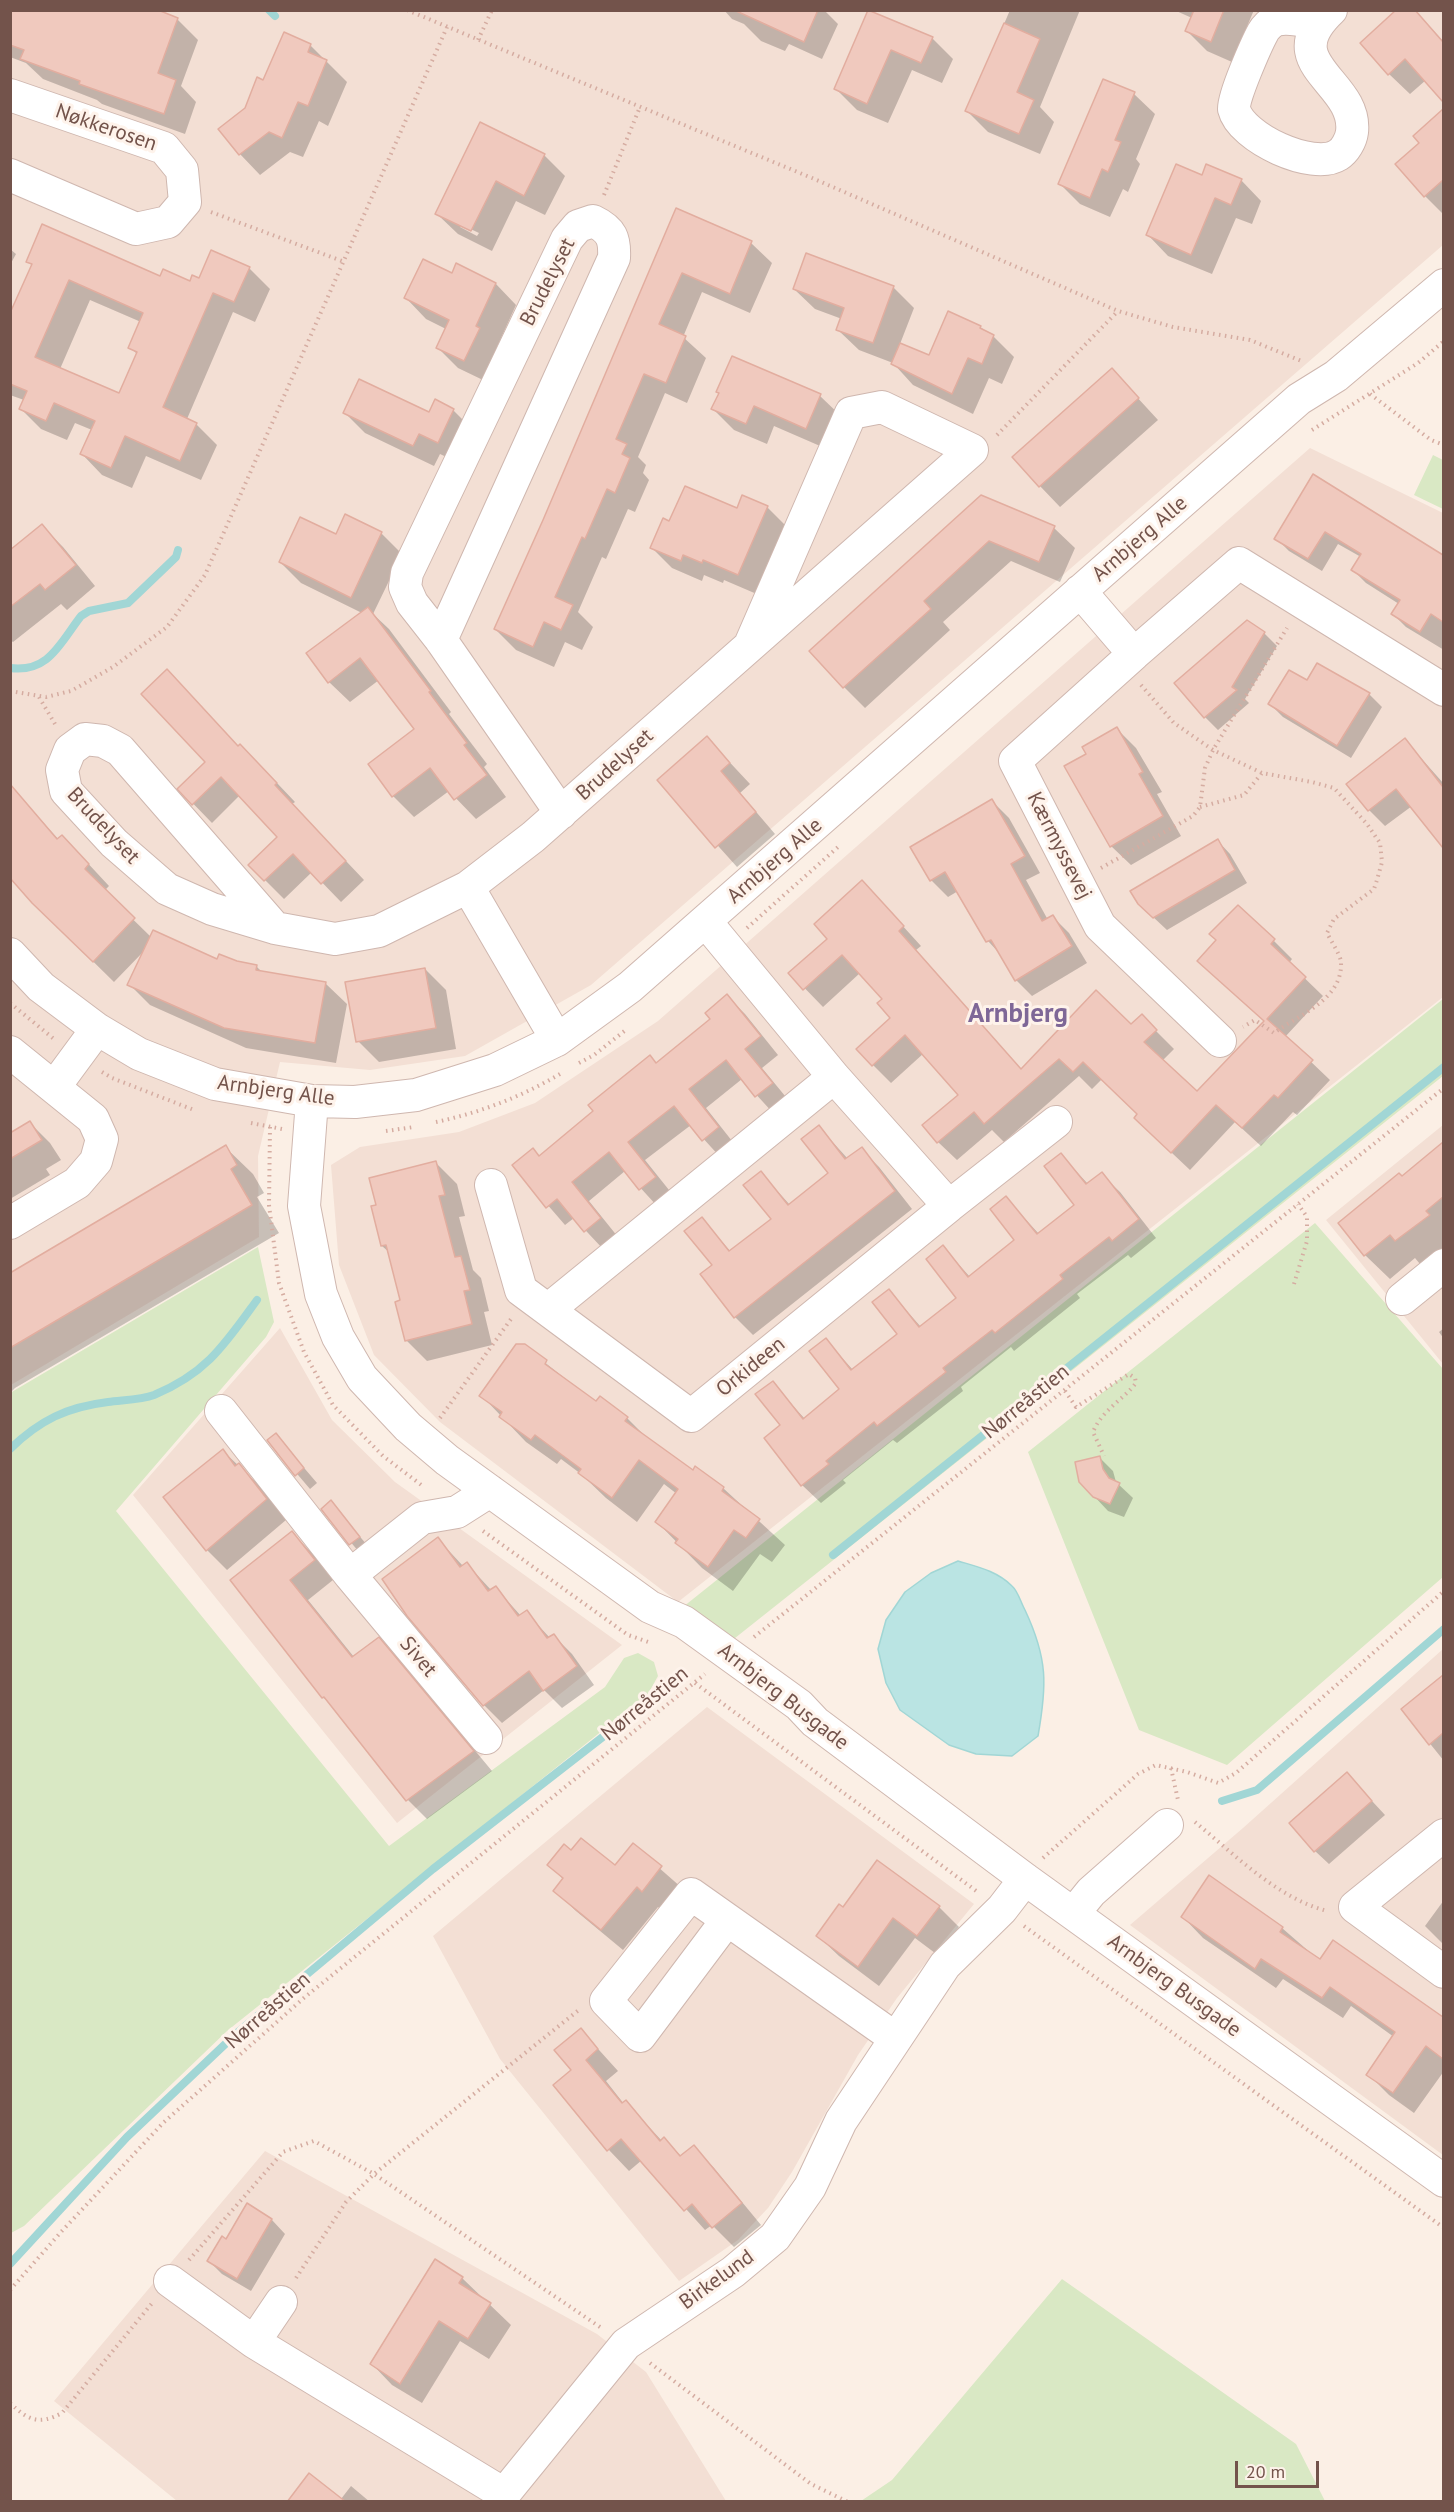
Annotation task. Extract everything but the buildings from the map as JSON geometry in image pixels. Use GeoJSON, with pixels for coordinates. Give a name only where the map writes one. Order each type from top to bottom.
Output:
{"type":"FeatureCollection","features":[{"type":"Feature","properties":{"kind":"street"},"geometry":{"type":"LineString","coordinates":[[1324,17],[1310,40],[1312,58],[1346,103],[1353,121],[1351,140],[1339,155],[1321,160],[1300,157],[1253,135],[1242,124],[1234,108],[1238,92],[1264,30],[1274,20],[1324,17]]}},
{"type":"Feature","properties":{"kind":"street","name":"Nøkkerosen"},"geometry":{"type":"LineString","coordinates":[[10,95],[164,148],[182,170],[185,202]]}},
{"type":"Feature","properties":{"kind":"street"},"geometry":{"type":"LineString","coordinates":[[10,175],[135,229],[168,222],[185,202]]}},
{"type":"Feature","properties":{"kind":"street","name":"Brudelyset"},"geometry":{"type":"LineString","coordinates":[[441,640],[614,258],[615,241],[603,226],[593,221],[578,226],[567,239],[407,573],[405,587],[412,603],[441,640],[561,813]]}},
{"type":"Feature","properties":{"kind":"street","name":"Arnbjerg Alle"},"geometry":{"type":"LineString","coordinates":[[10,954],[41,987],[97,1029],[140,1054],[215,1084],[312,1101],[355,1102],[416,1095],[495,1070],[557,1040],[630,987],[1299,399],[1336,376],[1443,285]]}},
{"type":"Feature","properties":{"kind":"street","name":"Brudelyset"},"geometry":{"type":"LineString","coordinates":[[275,928],[120,750],[102,741],[86,739],[70,750],[62,770],[66,791],[114,843],[167,889],[212,909],[275,928],[335,939],[379,931],[468,887],[561,813],[972,450],[882,407],[851,413],[750,645]]}},
{"type":"Feature","properties":{"kind":"street","name":"Kærmyssevej"},"geometry":{"type":"LineString","coordinates":[[1220,1041],[1100,926],[1015,761],[1239,563],[1443,690]]}},
{"type":"Feature","properties":{"kind":"street"},"geometry":{"type":"LineString","coordinates":[[1080,591],[1129,659]]}},
{"type":"Feature","properties":{"kind":"street"},"geometry":{"type":"LineString","coordinates":[[468,887],[557,1040]]}},
{"type":"Feature","properties":{"kind":"street"},"geometry":{"type":"LineString","coordinates":[[706,922],[834,1077],[949,1206]]}},
{"type":"Feature","properties":{"kind":"street"},"geometry":{"type":"LineString","coordinates":[[54,1086],[97,1029]]}},
{"type":"Feature","properties":{"kind":"street"},"geometry":{"type":"LineString","coordinates":[[10,1052],[93,1119],[102,1139],[96,1161],[77,1183],[10,1223]]}},
{"type":"Feature","properties":{"kind":"street"},"geometry":{"type":"LineString","coordinates":[[539,1302],[834,1077]]}},
{"type":"Feature","properties":{"kind":"street","name":"Arnbjerg Busgade"},"geometry":{"type":"LineString","coordinates":[[312,1101],[304,1206],[321,1294],[338,1337],[362,1378],[423,1440],[650,1607],[684,1622],[732,1655],[799,1705],[815,1722],[1025,1879],[1443,2181]]}},
{"type":"Feature","properties":{"kind":"street","name":"Orkideen"},"geometry":{"type":"LineString","coordinates":[[491,1185],[521,1290],[691,1416],[1056,1122]]}},
{"type":"Feature","properties":{"kind":"street"},"geometry":{"type":"LineString","coordinates":[[1402,1299],[1443,1265]]}},
{"type":"Feature","properties":{"kind":"street","name":"Sivet"},"geometry":{"type":"LineString","coordinates":[[221,1411],[350,1575],[486,1738]]}},
{"type":"Feature","properties":{"kind":"street"},"geometry":{"type":"LineString","coordinates":[[350,1575],[423,1518],[457,1512],[490,1491]]}},
{"type":"Feature","properties":{"kind":"street"},"geometry":{"type":"LineString","coordinates":[[1074,1913],[1091,1892],[1179,1815]]}},
{"type":"Feature","properties":{"kind":"street"},"geometry":{"type":"LineString","coordinates":[[1443,1835],[1356,1907],[1443,1972]]}},
{"type":"Feature","properties":{"kind":"street","name":"Birkelund"},"geometry":{"type":"LineString","coordinates":[[170,2282],[254,2342],[508,2498],[626,2344],[733,2272],[775,2237],[810,2187],[841,2121],[945,1965],[1002,1909],[1025,1879]]}},
{"type":"Feature","properties":{"kind":"street"},"geometry":{"type":"LineString","coordinates":[[727,1920],[640,2036],[606,2001],[691,1894],[895,2038]]}},
{"type":"Feature","properties":{"kind":"street"},"geometry":{"type":"LineString","coordinates":[[254,2342],[281,2302]]}},
{"type":"Feature","properties":{"kind":"path"},"geometry":{"type":"LineString","coordinates":[[408,10],[812,178],[1118,311],[1173,327],[1250,340],[1336,376],[1371,395],[1431,440],[1443,445]]}},
{"type":"Feature","properties":{"kind":"path"},"geometry":{"type":"LineString","coordinates":[[478,40],[492,10]]}},
{"type":"Feature","properties":{"kind":"path"},"geometry":{"type":"LineString","coordinates":[[10,691],[46,698],[71,691],[113,667],[167,627],[205,574],[447,27]]}},
{"type":"Feature","properties":{"kind":"path"},"geometry":{"type":"LineString","coordinates":[[593,221],[640,107]]}},
{"type":"Feature","properties":{"kind":"path"},"geometry":{"type":"LineString","coordinates":[[185,202],[342,261]]}},
{"type":"Feature","properties":{"kind":"path"},"geometry":{"type":"LineString","coordinates":[[972,450],[991,440],[1118,311]]}},
{"type":"Feature","properties":{"kind":"path"},"geometry":{"type":"LineString","coordinates":[[1077,881],[1193,816],[1200,807],[1204,768],[1213,750],[1303,603]]}},
{"type":"Feature","properties":{"kind":"path"},"geometry":{"type":"LineString","coordinates":[[1129,659],[1174,723],[1213,750],[1262,773],[1334,788],[1367,824],[1380,843],[1382,862],[1374,889],[1334,919],[1327,933],[1341,961],[1337,983],[1329,997],[1274,1033],[1255,1020],[1220,1041]]}},
{"type":"Feature","properties":{"kind":"path"},"geometry":{"type":"LineString","coordinates":[[1200,807],[1244,795],[1262,773]]}},
{"type":"Feature","properties":{"kind":"path","name":"Nørreåstien"},"geometry":{"type":"LineString","coordinates":[[10,2290],[163,2123],[287,2013],[492,1845],[1443,1088]]}},
{"type":"Feature","properties":{"kind":"path"},"geometry":{"type":"LineString","coordinates":[[1294,1284],[1307,1241],[1307,1216],[1298,1204]]}},
{"type":"Feature","properties":{"kind":"path"},"geometry":{"type":"LineString","coordinates":[[423,1440],[539,1302]]}},
{"type":"Feature","properties":{"kind":"path"},"geometry":{"type":"LineString","coordinates":[[1065,1391],[1076,1407],[1129,1374],[1135,1378],[1136,1383],[1131,1389],[1098,1419],[1093,1432],[1104,1456]]}},
{"type":"Feature","properties":{"kind":"path"},"geometry":{"type":"LineString","coordinates":[[1025,1879],[1050,1849],[1138,1774],[1156,1765],[1218,1783],[1236,1773],[1443,1591]]}},
{"type":"Feature","properties":{"kind":"path"},"geometry":{"type":"LineString","coordinates":[[695,1683],[1002,1909],[1443,2228]]}},
{"type":"Feature","properties":{"kind":"path"},"geometry":{"type":"LineString","coordinates":[[1171,1768],[1179,1815],[1263,1878],[1310,1907],[1331,1912],[1356,1907]]}},
{"type":"Feature","properties":{"kind":"path"},"geometry":{"type":"LineString","coordinates":[[281,2302],[346,2202],[374,2174],[589,2002],[606,2001]]}},
{"type":"Feature","properties":{"kind":"path"},"geometry":{"type":"LineString","coordinates":[[10,2403],[32,2419],[46,2421],[62,2413],[170,2282],[283,2152],[314,2141],[374,2174],[626,2344],[811,2484],[848,2502]]}},
{"type":"Feature","properties":{"kind":"shaded area"},"geometry":{"type":"Polygon","coordinates":[[[10,11],[1443,11],[1443,245],[591,985],[465,1056],[370,1070],[280,1062],[258,1156],[259,1237],[11,1385],[10,11]]]}},
{"type":"Feature","properties":{"kind":"shaded area"},"geometry":{"type":"Polygon","coordinates":[[[1310,448],[1443,513],[1443,997],[678,1602],[440,1422],[374,1355],[339,1265],[331,1165],[360,1147],[459,1132],[535,1103],[658,1021],[1310,448]]]}},
{"type":"Feature","properties":{"kind":"shaded area"},"geometry":{"type":"Polygon","coordinates":[[[1443,1125],[1443,1364],[1326,1220],[1443,1125]]]}},
{"type":"Feature","properties":{"kind":"shaded area"},"geometry":{"type":"Polygon","coordinates":[[[280,1328],[332,1420],[395,1482],[622,1645],[397,1823],[133,1495],[280,1328]]]}},
{"type":"Feature","properties":{"kind":"shaded area"},"geometry":{"type":"Polygon","coordinates":[[[1443,1649],[1443,2155],[1130,1925],[1243,1828],[1443,1649]]]}},
{"type":"Feature","properties":{"kind":"shaded area"},"geometry":{"type":"Polygon","coordinates":[[[707,1707],[974,1904],[897,1998],[858,2055],[792,2172],[768,2208],[738,2240],[679,2281],[500,2059],[433,1936],[707,1707]]]}},
{"type":"Feature","properties":{"kind":"shaded area"},"geometry":{"type":"Polygon","coordinates":[[[265,2151],[597,2334],[646,2372],[726,2501],[177,2501],[54,2401],[265,2151]]]}},
{"type":"Feature","properties":{"kind":"green space"},"geometry":{"type":"Polygon","coordinates":[[[1433,455],[1443,460],[1443,509],[1414,495],[1433,455]]]}},
{"type":"Feature","properties":{"kind":"green space"},"geometry":{"type":"Polygon","coordinates":[[[1443,999],[1443,1076],[730,1642],[683,1607],[1443,999]]]}},
{"type":"Feature","properties":{"kind":"green space"},"geometry":{"type":"Polygon","coordinates":[[[1315,1223],[1443,1369],[1443,1577],[1227,1765],[1139,1730],[1028,1452],[1315,1223]]]}},
{"type":"Feature","properties":{"kind":"green space"},"geometry":{"type":"Polygon","coordinates":[[[258,1247],[274,1322],[266,1337],[116,1511],[389,1846],[605,1687],[624,1658],[638,1653],[654,1662],[658,1676],[648,1694],[227,2031],[24,2226],[11,2233],[10,1393],[258,1247]]]}},
{"type":"Feature","properties":{"kind":"green space"},"geometry":{"type":"Polygon","coordinates":[[[1062,2279],[1296,2444],[1325,2501],[861,2501],[892,2480],[1062,2279]]]}},
{"type":"Feature","properties":{"kind":"water"},"geometry":{"type":"Polygon","coordinates":[[[958,1561],[994,1573],[1012,1586],[1033,1627],[1038,1643],[1044,1672],[1044,1687],[1038,1736],[1012,1756],[976,1754],[949,1745],[900,1710],[886,1683],[878,1649],[886,1620],[905,1592],[931,1573],[958,1561]]]}},
{"type":"Feature","properties":{"kind":"waterway"},"geometry":{"type":"LineString","coordinates":[[269,10],[275,16]]}},
{"type":"Feature","properties":{"kind":"waterway"},"geometry":{"type":"LineString","coordinates":[[10,668],[35,666],[44,661],[60,646],[81,616],[89,611],[128,603],[176,557],[178,550]]}},
{"type":"Feature","properties":{"kind":"waterway"},"geometry":{"type":"LineString","coordinates":[[833,1555],[1444,1067]]}},
{"type":"Feature","properties":{"kind":"waterway"},"geometry":{"type":"LineString","coordinates":[[10,1449],[32,1430],[67,1411],[93,1404],[149,1397],[188,1377],[224,1344],[257,1300]]}},
{"type":"Feature","properties":{"kind":"waterway"},"geometry":{"type":"LineString","coordinates":[[1222,1801],[1257,1790],[1444,1629]]}},
{"type":"Feature","properties":{"kind":"waterway"},"geometry":{"type":"LineString","coordinates":[[10,2264],[127,2137],[238,2032],[433,1869],[604,1736]]}},
{"type":"Feature","properties":{"kind":"district","name":"Arnbjerg"},"geometry":{"type":"Point","coordinates":[1018,1014]}}]}
